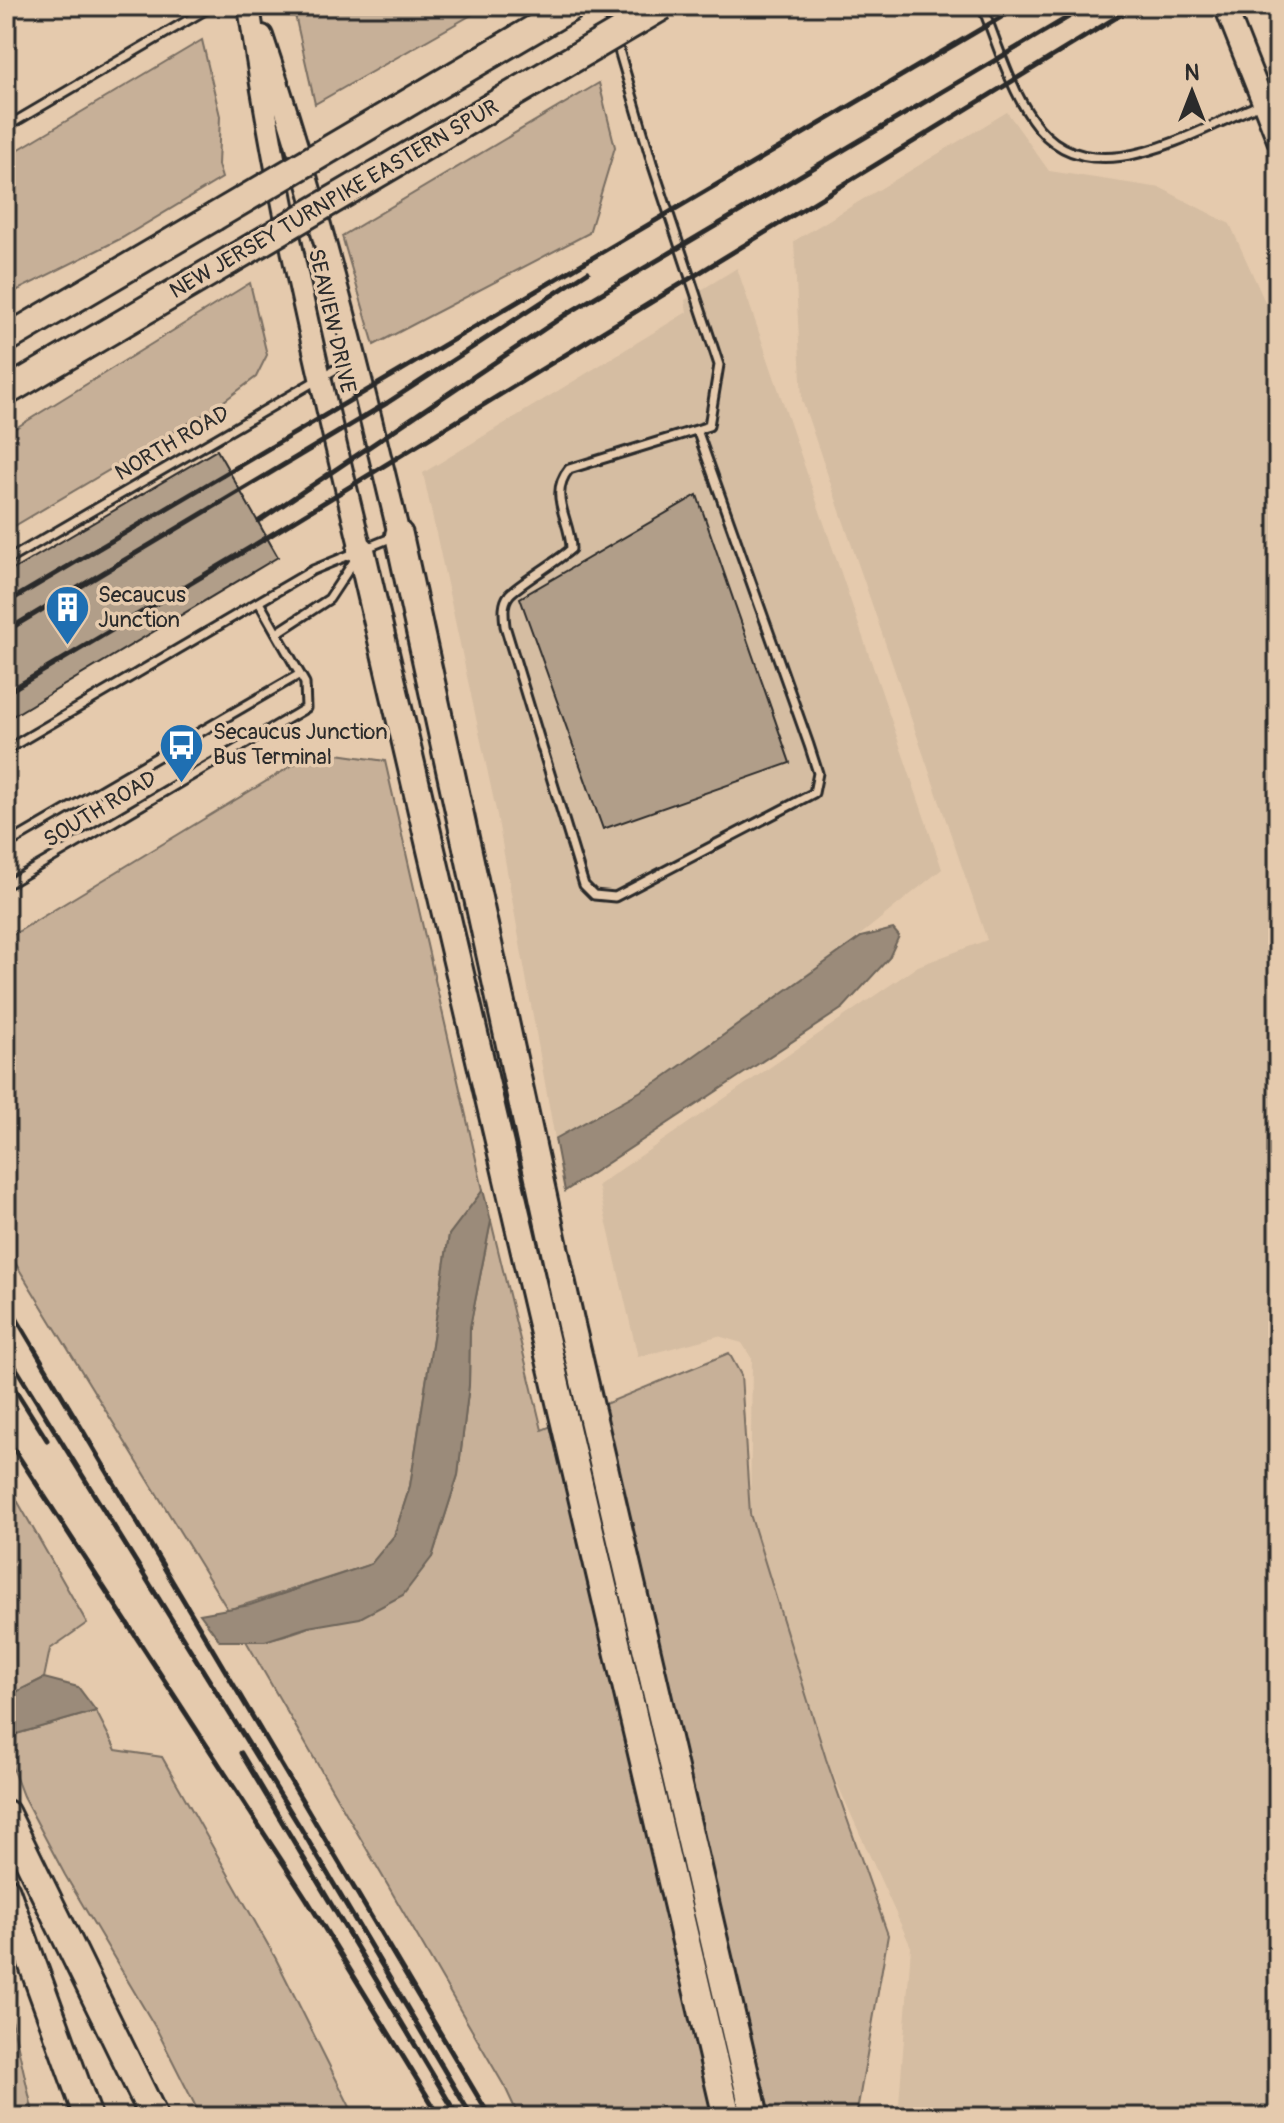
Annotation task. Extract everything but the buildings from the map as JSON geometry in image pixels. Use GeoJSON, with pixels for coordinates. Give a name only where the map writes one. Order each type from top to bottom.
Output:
{"type":"FeatureCollection","features":[{"type":"Feature","properties":{"kind":"highway","name":"NEW JERSEY TURNPIKE EASTERN SPUR"},"geometry":{"type":"LineString","coordinates":[[6,339],[573,6]]}},
{"type":"Feature","properties":{"kind":"highway","name":"NEW JERSEY TURNPIKE EASTERN SPUR"},"geometry":{"type":"LineString","coordinates":[[6,392],[663,6]]}},
{"type":"Feature","properties":{"kind":"highway"},"geometry":{"type":"LineString","coordinates":[[399,535],[567,1311],[755,2117]]}},
{"type":"Feature","properties":{"kind":"highway"},"geometry":{"type":"LineString","coordinates":[[361,550],[727,2117]]}},
{"type":"Feature","properties":{"kind":"highway"},"geometry":{"type":"LineString","coordinates":[[6,1814],[154,2117]]}},
{"type":"Feature","properties":{"kind":"highway"},"geometry":{"type":"LineString","coordinates":[[6,1891],[88,2117]]}},
{"type":"Feature","properties":{"kind":"main road","name":"SEAVIEW DRIVE"},"geometry":{"type":"LineString","coordinates":[[250,6],[293,128],[357,357],[399,535]]}},
{"type":"Feature","properties":{"kind":"main road","name":"SEAVIEW DRIVE"},"geometry":{"type":"LineString","coordinates":[[250,6],[267,134],[319,378],[361,550]]}},
{"type":"Feature","properties":{"kind":"main road"},"geometry":{"type":"LineString","coordinates":[[1225,6],[1278,140]]}},
{"type":"Feature","properties":{"kind":"lane"},"geometry":{"type":"LineString","coordinates":[[6,127],[212,6]]}},
{"type":"Feature","properties":{"kind":"lane"},"geometry":{"type":"LineString","coordinates":[[606,6],[653,166],[719,365],[709,426],[569,469],[561,479],[558,495],[571,549],[549,569],[509,595],[503,610],[505,626],[584,885],[594,895],[615,897],[814,793],[818,773],[809,745],[697,430]]}},
{"type":"Feature","properties":{"kind":"lane"},"geometry":{"type":"LineString","coordinates":[[982,6],[1027,112],[1044,133],[1074,153],[1100,159],[1127,157],[1263,103]]}},
{"type":"Feature","properties":{"kind":"lane","name":"NORTH ROAD"},"geometry":{"type":"LineString","coordinates":[[6,561],[357,357]]}},
{"type":"Feature","properties":{"kind":"lane"},"geometry":{"type":"LineString","coordinates":[[6,750],[260,604],[313,570],[399,535]]}},
{"type":"Feature","properties":{"kind":"lane"},"geometry":{"type":"LineString","coordinates":[[277,633],[329,599],[361,550]]}},
{"type":"Feature","properties":{"kind":"lane","name":"SOUTH ROAD"},"geometry":{"type":"LineString","coordinates":[[6,885],[306,708],[307,691],[300,674],[260,604]]}},
{"type":"Feature","properties":{"kind":"lane"},"geometry":{"type":"LineString","coordinates":[[6,845],[300,674]]}},
{"type":"Feature","properties":{"kind":"shaded area"},"geometry":{"type":"Polygon","coordinates":[[[293,6],[487,6],[315,104],[293,6]]]}},
{"type":"Feature","properties":{"kind":"shaded area"},"geometry":{"type":"Polygon","coordinates":[[[202,40],[220,116],[218,165],[222,178],[122,238],[6,296],[6,157],[202,40]]]}},
{"type":"Feature","properties":{"kind":"shaded area"},"geometry":{"type":"Polygon","coordinates":[[[599,83],[615,147],[589,233],[374,345],[342,236],[599,83]]]}},
{"type":"Feature","properties":{"kind":"shaded area"},"geometry":{"type":"Polygon","coordinates":[[[1007,112],[1049,171],[1161,188],[1230,224],[1278,331],[1278,2117],[898,2117],[911,1947],[826,1759],[750,1514],[752,1359],[742,1343],[718,1336],[638,1357],[598,1185],[918,966],[987,940],[802,400],[794,241],[1007,112]]]}},
{"type":"Feature","properties":{"kind":"shaded area"},"geometry":{"type":"Polygon","coordinates":[[[737,268],[942,869],[818,969],[659,1081],[555,1139],[497,815],[423,473],[687,312],[685,300],[737,268]]]}},
{"type":"Feature","properties":{"kind":"shaded area"},"geometry":{"type":"Polygon","coordinates":[[[250,283],[267,355],[256,377],[216,407],[6,531],[6,434],[250,283]]]}},
{"type":"Feature","properties":{"kind":"shaded area"},"geometry":{"type":"Polygon","coordinates":[[[316,751],[385,761],[483,1190],[449,1235],[410,1486],[394,1536],[372,1564],[228,1610],[6,1248],[6,939],[316,751]]]}},
{"type":"Feature","properties":{"kind":"shaded area"},"geometry":{"type":"Polygon","coordinates":[[[893,929],[899,936],[889,958],[843,1008],[565,1191],[555,1139],[659,1081],[861,937],[893,929]]]}},
{"type":"Feature","properties":{"kind":"shaded area"},"geometry":{"type":"Polygon","coordinates":[[[483,1190],[491,1221],[470,1327],[469,1385],[458,1475],[432,1557],[403,1595],[360,1618],[308,1627],[265,1641],[220,1641],[200,1614],[250,1605],[371,1564],[394,1536],[410,1486],[449,1235],[483,1190]]]}},
{"type":"Feature","properties":{"kind":"shaded area"},"geometry":{"type":"Polygon","coordinates":[[[491,1221],[542,1430],[729,1353],[741,1375],[750,1514],[826,1759],[888,1935],[856,2117],[519,2117],[506,2089],[246,1641],[295,1632],[320,1622],[432,1557],[458,1475],[469,1385],[470,1327],[491,1221]]]}},
{"type":"Feature","properties":{"kind":"shaded area"},"geometry":{"type":"Polygon","coordinates":[[[6,1481],[87,1623],[50,1649],[44,1678],[6,1697],[6,1481]]]}},
{"type":"Feature","properties":{"kind":"shaded area"},"geometry":{"type":"Polygon","coordinates":[[[44,1678],[78,1687],[96,1711],[6,1737],[6,1697],[44,1678]]]}},
{"type":"Feature","properties":{"kind":"shaded area"},"geometry":{"type":"Polygon","coordinates":[[[96,1711],[116,1750],[162,1757],[276,1959],[355,2117],[201,2117],[157,2030],[65,1875],[23,1796],[6,1752],[6,1737],[96,1711]]]}},
{"type":"Feature","properties":{"kind":"shaded area"},"geometry":{"type":"Polygon","coordinates":[[[6,1994],[34,2117],[6,2117],[6,1994]]]}},
{"type":"Feature","properties":{"kind":"railway"},"geometry":{"type":"LineString","coordinates":[[6,603],[1020,6]]}},
{"type":"Feature","properties":{"kind":"railway"},"geometry":{"type":"LineString","coordinates":[[259,521],[565,315],[1087,6]]}},
{"type":"Feature","properties":{"kind":"railway"},"geometry":{"type":"LineString","coordinates":[[6,693],[248,549],[1135,6]]}},
{"type":"Feature","properties":{"kind":"railway"},"geometry":{"type":"LineString","coordinates":[[6,631],[387,403],[588,272]]}},
{"type":"Feature","properties":{"kind":"railway"},"geometry":{"type":"LineString","coordinates":[[6,1301],[490,2117]]}},
{"type":"Feature","properties":{"kind":"railway"},"geometry":{"type":"LineString","coordinates":[[6,1352],[300,1827],[472,2117]]}},
{"type":"Feature","properties":{"kind":"railway"},"geometry":{"type":"LineString","coordinates":[[6,1375],[47,1440]]}},
{"type":"Feature","properties":{"kind":"railway"},"geometry":{"type":"LineString","coordinates":[[6,1437],[306,1898],[440,2117]]}},
{"type":"Feature","properties":{"kind":"railway"},"geometry":{"type":"LineString","coordinates":[[241,1753],[458,2117]]}},
{"type":"Feature","properties":{"kind":"place","name":"Secaucus Junction"},"geometry":{"type":"Point","coordinates":[67,647]}},
{"type":"Feature","properties":{"kind":"place","name":"Secaucus Junction Bus Terminal"},"geometry":{"type":"Point","coordinates":[182,784]}}]}
